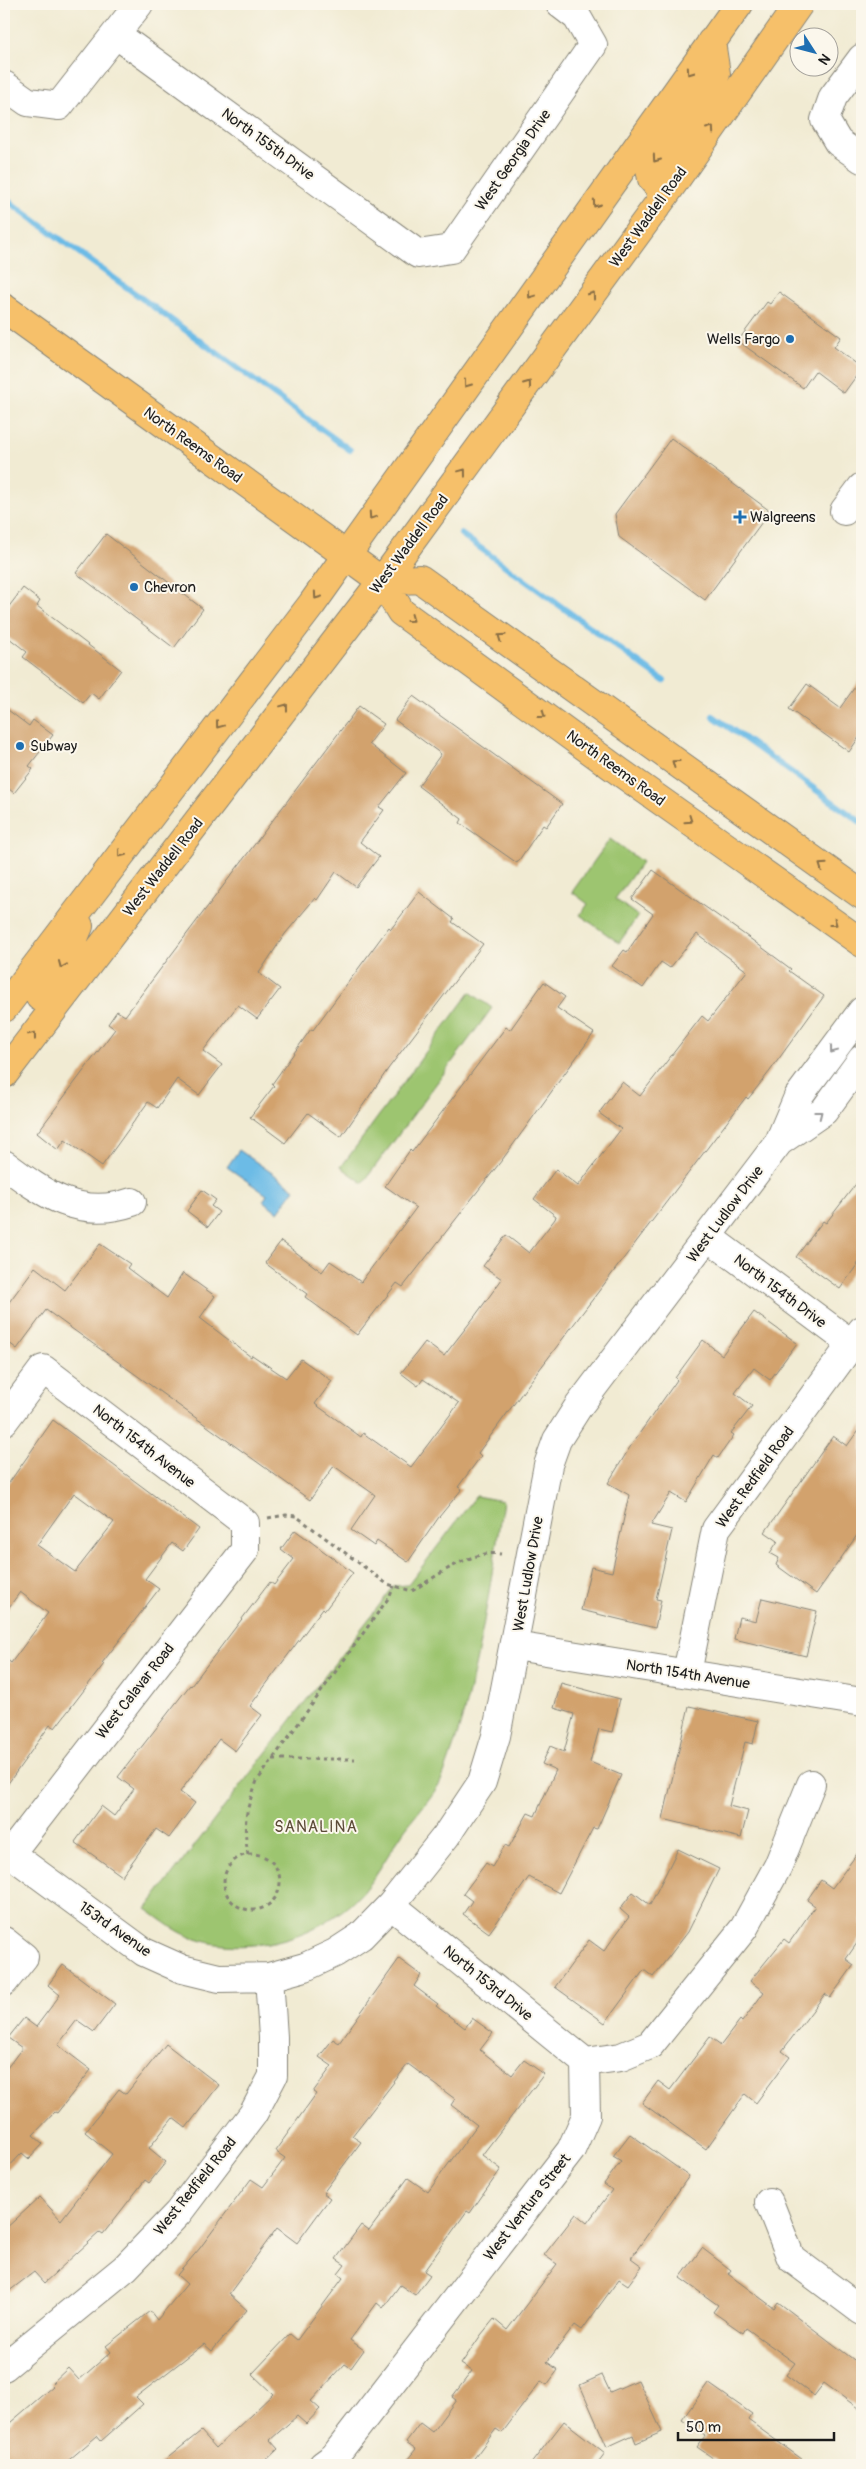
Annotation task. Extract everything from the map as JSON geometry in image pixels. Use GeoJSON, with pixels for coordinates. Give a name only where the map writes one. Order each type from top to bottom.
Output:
{"type":"FeatureCollection","features":[{"type":"Feature","properties":{"kind":"main road"},"geometry":{"type":"LineString","coordinates":[[4,1008],[306,612],[738,4]]}},
{"type":"Feature","properties":{"kind":"main road","name":"West Waddell Road"},"geometry":{"type":"LineString","coordinates":[[4,1074],[382,581],[665,195],[799,4]]}},
{"type":"Feature","properties":{"kind":"main road"},"geometry":{"type":"LineString","coordinates":[[665,195],[652,180],[650,168],[716,74],[711,42]]}},
{"type":"Feature","properties":{"kind":"main road","name":"North Reems Road"},"geometry":{"type":"LineString","coordinates":[[4,308],[382,581],[401,612],[612,766],[862,943]]}},
{"type":"Feature","properties":{"kind":"main road"},"geometry":{"type":"LineString","coordinates":[[382,581],[420,579],[862,894]]}},
{"type":"Feature","properties":{"kind":"main road"},"geometry":{"type":"LineString","coordinates":[[4,1044],[59,974],[95,888]]}},
{"type":"Feature","properties":{"kind":"street"},"geometry":{"type":"LineString","coordinates":[[4,85],[28,102],[59,106],[117,35],[139,4]]}},
{"type":"Feature","properties":{"kind":"street","name":"West Georgia Drive"},"geometry":{"type":"LineString","coordinates":[[418,254],[451,249],[593,45],[577,17],[560,4]]}},
{"type":"Feature","properties":{"kind":"street","name":"North 155th Drive"},"geometry":{"type":"LineString","coordinates":[[117,35],[418,254]]}},
{"type":"Feature","properties":{"kind":"street"},"geometry":{"type":"LineString","coordinates":[[862,58],[833,96],[825,120],[838,142],[862,159]]}},
{"type":"Feature","properties":{"kind":"street"},"geometry":{"type":"LineString","coordinates":[[844,511],[862,487]]}},
{"type":"Feature","properties":{"kind":"street","name":"West Ludlow Drive"},"geometry":{"type":"LineString","coordinates":[[269,1977],[305,1967],[335,1953],[360,1936],[391,1905],[446,1836],[482,1782],[496,1736],[548,1465],[557,1440],[574,1412],[779,1142],[798,1097],[862,1011]]}},
{"type":"Feature","properties":{"kind":"street","name":"West Ludlow Drive"},"geometry":{"type":"LineString","coordinates":[[779,1142],[824,1111],[862,1060]]}},
{"type":"Feature","properties":{"kind":"street"},"geometry":{"type":"LineString","coordinates":[[4,1164],[40,1190],[68,1203],[95,1209],[115,1208],[132,1202]]}},
{"type":"Feature","properties":{"kind":"street","name":"North 154th Drive"},"geometry":{"type":"LineString","coordinates":[[708,1237],[857,1337]]}},
{"type":"Feature","properties":{"kind":"street","name":"West Redfield Road"},"geometry":{"type":"LineString","coordinates":[[687,1673],[716,1529],[857,1337]]}},
{"type":"Feature","properties":{"kind":"street","name":"North 154th Avenue"},"geometry":{"type":"LineString","coordinates":[[4,1421],[43,1369],[245,1523]]}},
{"type":"Feature","properties":{"kind":"street","name":"West Calavar Road"},"geometry":{"type":"LineString","coordinates":[[7,1851],[245,1550],[245,1523]]}},
{"type":"Feature","properties":{"kind":"street","name":"North 154th Avenue"},"geometry":{"type":"LineString","coordinates":[[514,1646],[862,1702]]}},
{"type":"Feature","properties":{"kind":"street"},"geometry":{"type":"LineString","coordinates":[[585,2062],[620,2057],[650,2045],[744,1928],[778,1866],[811,1784]]}},
{"type":"Feature","properties":{"kind":"street","name":"153rd Avenue"},"geometry":{"type":"LineString","coordinates":[[7,1851],[118,1934],[163,1962],[182,1969],[219,1978],[269,1977]]}},
{"type":"Feature","properties":{"kind":"street","name":"North 153rd Drive"},"geometry":{"type":"LineString","coordinates":[[391,1905],[585,2062]]}},
{"type":"Feature","properties":{"kind":"street"},"geometry":{"type":"LineString","coordinates":[[4,1982],[14,1949]]}},
{"type":"Feature","properties":{"kind":"street","name":"West Redfield Road"},"geometry":{"type":"LineString","coordinates":[[4,2367],[125,2268],[178,2213],[253,2114],[273,2076],[273,2037],[269,1977]]}},
{"type":"Feature","properties":{"kind":"street","name":"West Ventura Street"},"geometry":{"type":"LineString","coordinates":[[324,2465],[334,2457],[571,2150],[586,2116],[585,2062]]}},
{"type":"Feature","properties":{"kind":"street"},"geometry":{"type":"LineString","coordinates":[[769,2202],[792,2258],[862,2311]]}},
{"type":"Feature","properties":{"kind":"path"},"geometry":{"type":"LineString","coordinates":[[245,1523],[286,1515],[296,1516],[388,1584],[412,1591],[477,1554],[492,1552],[501,1554]]}},
{"type":"Feature","properties":{"kind":"path"},"geometry":{"type":"LineString","coordinates":[[248,1855],[245,1835],[245,1811],[257,1782],[390,1596],[394,1586]]}},
{"type":"Feature","properties":{"kind":"path"},"geometry":{"type":"LineString","coordinates":[[273,1759],[355,1759]]}},
{"type":"Feature","properties":{"kind":"path"},"geometry":{"type":"LineString","coordinates":[[242,1855],[248,1855],[264,1857],[274,1864],[281,1879],[276,1897],[264,1908],[257,1910],[244,1909],[236,1905],[225,1890],[224,1881],[230,1864],[242,1855]]}},
{"type":"Feature","properties":{"kind":"green space"},"geometry":{"type":"Polygon","coordinates":[[[610,839],[642,862],[615,899],[638,916],[619,943],[580,915],[588,904],[572,892],[610,839]]]}},
{"type":"Feature","properties":{"kind":"green space"},"geometry":{"type":"Polygon","coordinates":[[[470,992],[492,1008],[363,1183],[341,1167],[470,992]]]}},
{"type":"Feature","properties":{"kind":"green space"},"geometry":{"type":"Polygon","coordinates":[[[476,1496],[503,1501],[481,1639],[465,1708],[441,1781],[401,1835],[380,1869],[362,1893],[338,1914],[318,1926],[274,1942],[251,1945],[205,1942],[179,1932],[146,1909],[394,1586],[408,1585],[476,1496]]]}},
{"type":"Feature","properties":{"kind":"water"},"geometry":{"type":"Polygon","coordinates":[[[239,1150],[295,1189],[278,1212],[263,1201],[267,1195],[227,1167],[239,1150]]]}},
{"type":"Feature","properties":{"kind":"building","name":"Wells Fargo"},"geometry":{"type":"Polygon","coordinates":[[[779,292],[841,337],[834,347],[862,368],[844,393],[815,371],[803,388],[738,341],[767,302],[770,304],[779,292]]]}},
{"type":"Feature","properties":{"kind":"building","name":"Walgreens"},"geometry":{"type":"Polygon","coordinates":[[[671,438],[770,511],[705,600],[619,537],[615,514],[671,438]]]}},
{"type":"Feature","properties":{"kind":"building"},"geometry":{"type":"Polygon","coordinates":[[[106,534],[203,609],[174,648],[76,573],[106,534]]]}},
{"type":"Feature","properties":{"kind":"building"},"geometry":{"type":"Polygon","coordinates":[[[23,588],[40,601],[37,606],[121,670],[99,699],[91,693],[83,703],[23,657],[27,652],[4,634],[4,613],[23,588]]]}},
{"type":"Feature","properties":{"kind":"building"},"geometry":{"type":"Polygon","coordinates":[[[862,677],[862,733],[849,752],[789,709],[807,684],[840,708],[862,677]]]}},
{"type":"Feature","properties":{"kind":"building"},"geometry":{"type":"Polygon","coordinates":[[[413,696],[562,804],[546,827],[543,825],[517,863],[460,823],[462,819],[418,786],[441,754],[395,720],[413,696]]]}},
{"type":"Feature","properties":{"kind":"building"},"geometry":{"type":"Polygon","coordinates":[[[359,706],[384,724],[369,744],[406,773],[379,807],[384,810],[360,842],[379,857],[356,887],[336,872],[317,900],[315,898],[285,934],[259,973],[280,989],[257,1019],[238,1005],[203,1051],[222,1065],[199,1095],[177,1079],[157,1108],[148,1102],[102,1166],[65,1140],[58,1150],[37,1133],[115,1029],[108,1024],[117,1011],[125,1016],[359,706]]]}},
{"type":"Feature","properties":{"kind":"building"},"geometry":{"type":"Polygon","coordinates":[[[4,707],[29,726],[33,720],[53,735],[29,766],[33,769],[14,793],[4,785],[4,707]]]}},
{"type":"Feature","properties":{"kind":"building"},"geometry":{"type":"Polygon","coordinates":[[[653,870],[752,940],[791,969],[789,971],[824,996],[770,1071],[748,1099],[746,1097],[533,1378],[478,1453],[481,1456],[458,1487],[462,1489],[439,1517],[408,1562],[377,1541],[374,1546],[351,1530],[375,1495],[334,1466],[310,1500],[46,1310],[17,1349],[4,1339],[4,1309],[35,1267],[65,1290],[100,1244],[130,1264],[127,1268],[167,1298],[183,1273],[215,1296],[200,1318],[251,1357],[252,1355],[286,1378],[301,1359],[332,1381],[315,1404],[361,1437],[363,1433],[411,1467],[459,1403],[423,1379],[418,1386],[401,1373],[425,1342],[444,1356],[475,1316],[502,1279],[483,1266],[506,1235],[529,1253],[555,1219],[556,1216],[534,1199],[556,1169],[578,1186],[621,1129],[599,1113],[622,1082],[640,1096],[702,1016],[708,1021],[747,971],[697,934],[670,968],[661,962],[643,988],[612,966],[624,950],[627,952],[653,914],[632,899],[653,870]]]}},
{"type":"Feature","properties":{"kind":"building"},"geometry":{"type":"Polygon","coordinates":[[[419,892],[454,919],[452,922],[483,944],[388,1069],[341,1137],[308,1113],[285,1143],[250,1117],[274,1086],[272,1084],[311,1029],[313,1030],[389,927],[391,929],[419,892]]]}},
{"type":"Feature","properties":{"kind":"building"},"geometry":{"type":"Polygon","coordinates":[[[544,982],[565,997],[557,1008],[594,1033],[502,1160],[403,1287],[397,1283],[357,1335],[305,1297],[307,1294],[265,1263],[281,1241],[322,1272],[330,1261],[361,1282],[416,1208],[385,1186],[410,1150],[412,1152],[506,1027],[510,1030],[544,982]]]}},
{"type":"Feature","properties":{"kind":"building"},"geometry":{"type":"Polygon","coordinates":[[[862,1176],[862,1258],[840,1289],[796,1257],[823,1221],[826,1223],[862,1176]]]}},
{"type":"Feature","properties":{"kind":"building"},"geometry":{"type":"Polygon","coordinates":[[[202,1190],[216,1200],[211,1206],[219,1212],[208,1227],[187,1211],[202,1190]]]}},
{"type":"Feature","properties":{"kind":"building"},"geometry":{"type":"Polygon","coordinates":[[[754,1312],[797,1343],[770,1380],[754,1368],[735,1393],[752,1406],[731,1433],[734,1435],[718,1458],[714,1455],[686,1502],[671,1493],[651,1525],[672,1530],[656,1599],[661,1600],[655,1628],[581,1610],[591,1567],[612,1572],[629,1495],[608,1483],[632,1444],[677,1380],[675,1378],[703,1340],[722,1355],[754,1312]]]}},
{"type":"Feature","properties":{"kind":"building"},"geometry":{"type":"Polygon","coordinates":[[[53,1420],[199,1529],[183,1551],[172,1543],[145,1579],[159,1589],[55,1728],[50,1725],[4,1789],[4,1657],[11,1663],[48,1613],[20,1592],[4,1614],[4,1490],[53,1420]],[[74,1493],[37,1545],[75,1572],[114,1522],[74,1493]]]}},
{"type":"Feature","properties":{"kind":"building"},"geometry":{"type":"Polygon","coordinates":[[[862,1425],[862,1528],[816,1594],[776,1565],[779,1558],[770,1553],[778,1541],[765,1532],[833,1436],[847,1446],[862,1425]]]}},
{"type":"Feature","properties":{"kind":"building"},"geometry":{"type":"Polygon","coordinates":[[[295,1530],[353,1573],[325,1610],[323,1608],[250,1706],[262,1715],[235,1751],[219,1739],[180,1792],[195,1803],[169,1838],[156,1829],[122,1876],[75,1842],[101,1806],[114,1816],[134,1789],[118,1777],[191,1686],[270,1582],[274,1585],[294,1559],[281,1549],[295,1530]]]}},
{"type":"Feature","properties":{"kind":"building"},"geometry":{"type":"Polygon","coordinates":[[[762,1598],[817,1611],[806,1656],[734,1639],[739,1617],[756,1621],[762,1598]]]}},
{"type":"Feature","properties":{"kind":"building"},"geometry":{"type":"Polygon","coordinates":[[[561,1683],[620,1699],[612,1732],[599,1729],[590,1762],[621,1775],[597,1829],[593,1828],[559,1893],[529,1877],[489,1933],[463,1914],[472,1901],[463,1894],[486,1863],[492,1867],[505,1845],[509,1847],[528,1813],[535,1816],[556,1770],[542,1764],[550,1746],[564,1752],[574,1714],[554,1708],[561,1683]]]}},
{"type":"Feature","properties":{"kind":"building"},"geometry":{"type":"Polygon","coordinates":[[[689,1706],[758,1721],[753,1744],[745,1742],[729,1806],[748,1811],[741,1838],[663,1819],[689,1706]]]}},
{"type":"Feature","properties":{"kind":"building"},"geometry":{"type":"Polygon","coordinates":[[[862,1847],[862,1936],[846,1959],[854,1965],[830,1998],[825,1994],[782,2051],[790,2057],[756,2103],[745,2094],[706,2149],[642,2103],[658,2081],[670,2090],[710,2037],[721,2045],[740,2020],[742,2022],[764,1992],[750,1981],[784,1939],[789,1943],[815,1906],[807,1900],[821,1880],[832,1888],[862,1847]]]}},
{"type":"Feature","properties":{"kind":"building"},"geometry":{"type":"Polygon","coordinates":[[[678,1849],[719,1869],[688,1932],[653,1977],[644,1970],[605,2023],[555,1987],[589,1940],[604,1951],[629,1917],[620,1909],[633,1892],[650,1905],[678,1849]]]}},
{"type":"Feature","properties":{"kind":"building"},"geometry":{"type":"Polygon","coordinates":[[[399,1959],[421,1975],[414,1986],[438,2004],[436,2006],[465,2028],[472,2018],[493,2033],[480,2050],[512,2075],[524,2060],[544,2074],[482,2155],[501,2169],[470,2213],[467,2211],[424,2271],[430,2275],[415,2295],[400,2285],[383,2308],[377,2303],[350,2340],[364,2350],[351,2368],[345,2364],[311,2401],[320,2409],[306,2424],[297,2416],[270,2440],[278,2449],[261,2465],[159,2465],[201,2431],[216,2448],[273,2394],[252,2374],[290,2334],[297,2340],[343,2278],[338,2274],[345,2265],[336,2259],[361,2225],[369,2231],[408,2178],[428,2192],[477,2125],[451,2105],[455,2099],[408,2064],[352,2136],[361,2142],[323,2193],[330,2198],[297,2243],[277,2228],[229,2294],[247,2310],[212,2351],[204,2344],[136,2397],[143,2404],[101,2441],[97,2436],[63,2465],[4,2465],[4,2428],[53,2386],[51,2384],[68,2368],[79,2380],[111,2352],[106,2346],[150,2311],[157,2320],[187,2284],[177,2275],[200,2248],[251,2179],[263,2187],[285,2158],[275,2151],[316,2094],[313,2092],[332,2066],[319,2057],[333,2039],[339,2043],[399,1959]]]}},
{"type":"Feature","properties":{"kind":"building"},"geometry":{"type":"Polygon","coordinates":[[[63,1965],[115,2004],[94,2032],[77,2020],[58,2045],[91,2070],[57,2113],[55,2112],[33,2135],[43,2144],[29,2159],[22,2153],[4,2172],[4,2072],[22,2048],[8,2038],[24,2018],[36,2027],[60,1995],[48,1985],[63,1965]]]}},
{"type":"Feature","properties":{"kind":"building"},"geometry":{"type":"Polygon","coordinates":[[[166,2044],[219,2085],[186,2128],[173,2118],[149,2148],[166,2162],[149,2183],[145,2180],[103,2234],[100,2232],[44,2283],[34,2272],[4,2295],[4,2230],[40,2197],[61,2220],[112,2154],[85,2132],[119,2089],[126,2094],[166,2044]]]}},
{"type":"Feature","properties":{"kind":"building"},"geometry":{"type":"Polygon","coordinates":[[[630,2134],[689,2176],[631,2258],[642,2266],[628,2285],[619,2279],[582,2330],[575,2325],[547,2362],[558,2370],[547,2385],[541,2381],[502,2433],[496,2429],[469,2465],[403,2465],[416,2449],[406,2442],[420,2423],[432,2432],[456,2400],[452,2397],[472,2371],[461,2364],[481,2335],[494,2319],[507,2330],[557,2264],[544,2255],[576,2214],[587,2223],[612,2190],[604,2184],[621,2161],[613,2156],[630,2134]]]}},
{"type":"Feature","properties":{"kind":"building"},"geometry":{"type":"Polygon","coordinates":[[[702,2248],[731,2270],[728,2274],[774,2308],[778,2302],[862,2366],[862,2411],[824,2383],[814,2396],[786,2375],[795,2363],[746,2328],[743,2333],[713,2312],[718,2305],[680,2278],[702,2248]]]}},
{"type":"Feature","properties":{"kind":"building"},"geometry":{"type":"Polygon","coordinates":[[[602,2375],[610,2392],[638,2380],[662,2432],[636,2443],[633,2435],[607,2447],[580,2385],[602,2375]]]}},
{"type":"Feature","properties":{"kind":"building"},"geometry":{"type":"Polygon","coordinates":[[[708,2383],[752,2414],[748,2420],[810,2465],[723,2465],[697,2447],[705,2436],[682,2420],[708,2383]]]}},
{"type":"Feature","properties":{"kind":"building"},"geometry":{"type":"Polygon","coordinates":[[[564,2421],[605,2453],[596,2465],[530,2465],[564,2421]]]}},
{"type":"Feature","properties":{"kind":"waterway"},"geometry":{"type":"LineString","coordinates":[[4,198],[350,450]]}},
{"type":"Feature","properties":{"kind":"waterway"},"geometry":{"type":"LineString","coordinates":[[461,534],[664,681]]}},
{"type":"Feature","properties":{"kind":"waterway"},"geometry":{"type":"LineString","coordinates":[[713,716],[862,823]]}},
{"type":"Feature","properties":{"kind":"place","name":"Wells Fargo"},"geometry":{"type":"Point","coordinates":[790,339]}},
{"type":"Feature","properties":{"kind":"place","name":"Walgreens"},"geometry":{"type":"Point","coordinates":[740,517]}},
{"type":"Feature","properties":{"kind":"place","name":"Chevron"},"geometry":{"type":"Point","coordinates":[134,587]}},
{"type":"Feature","properties":{"kind":"place","name":"Subway"},"geometry":{"type":"Point","coordinates":[20,746]}},
{"type":"Feature","properties":{"kind":"district","name":"SANALINA"},"geometry":{"type":"Point","coordinates":[316,1826]}}]}
